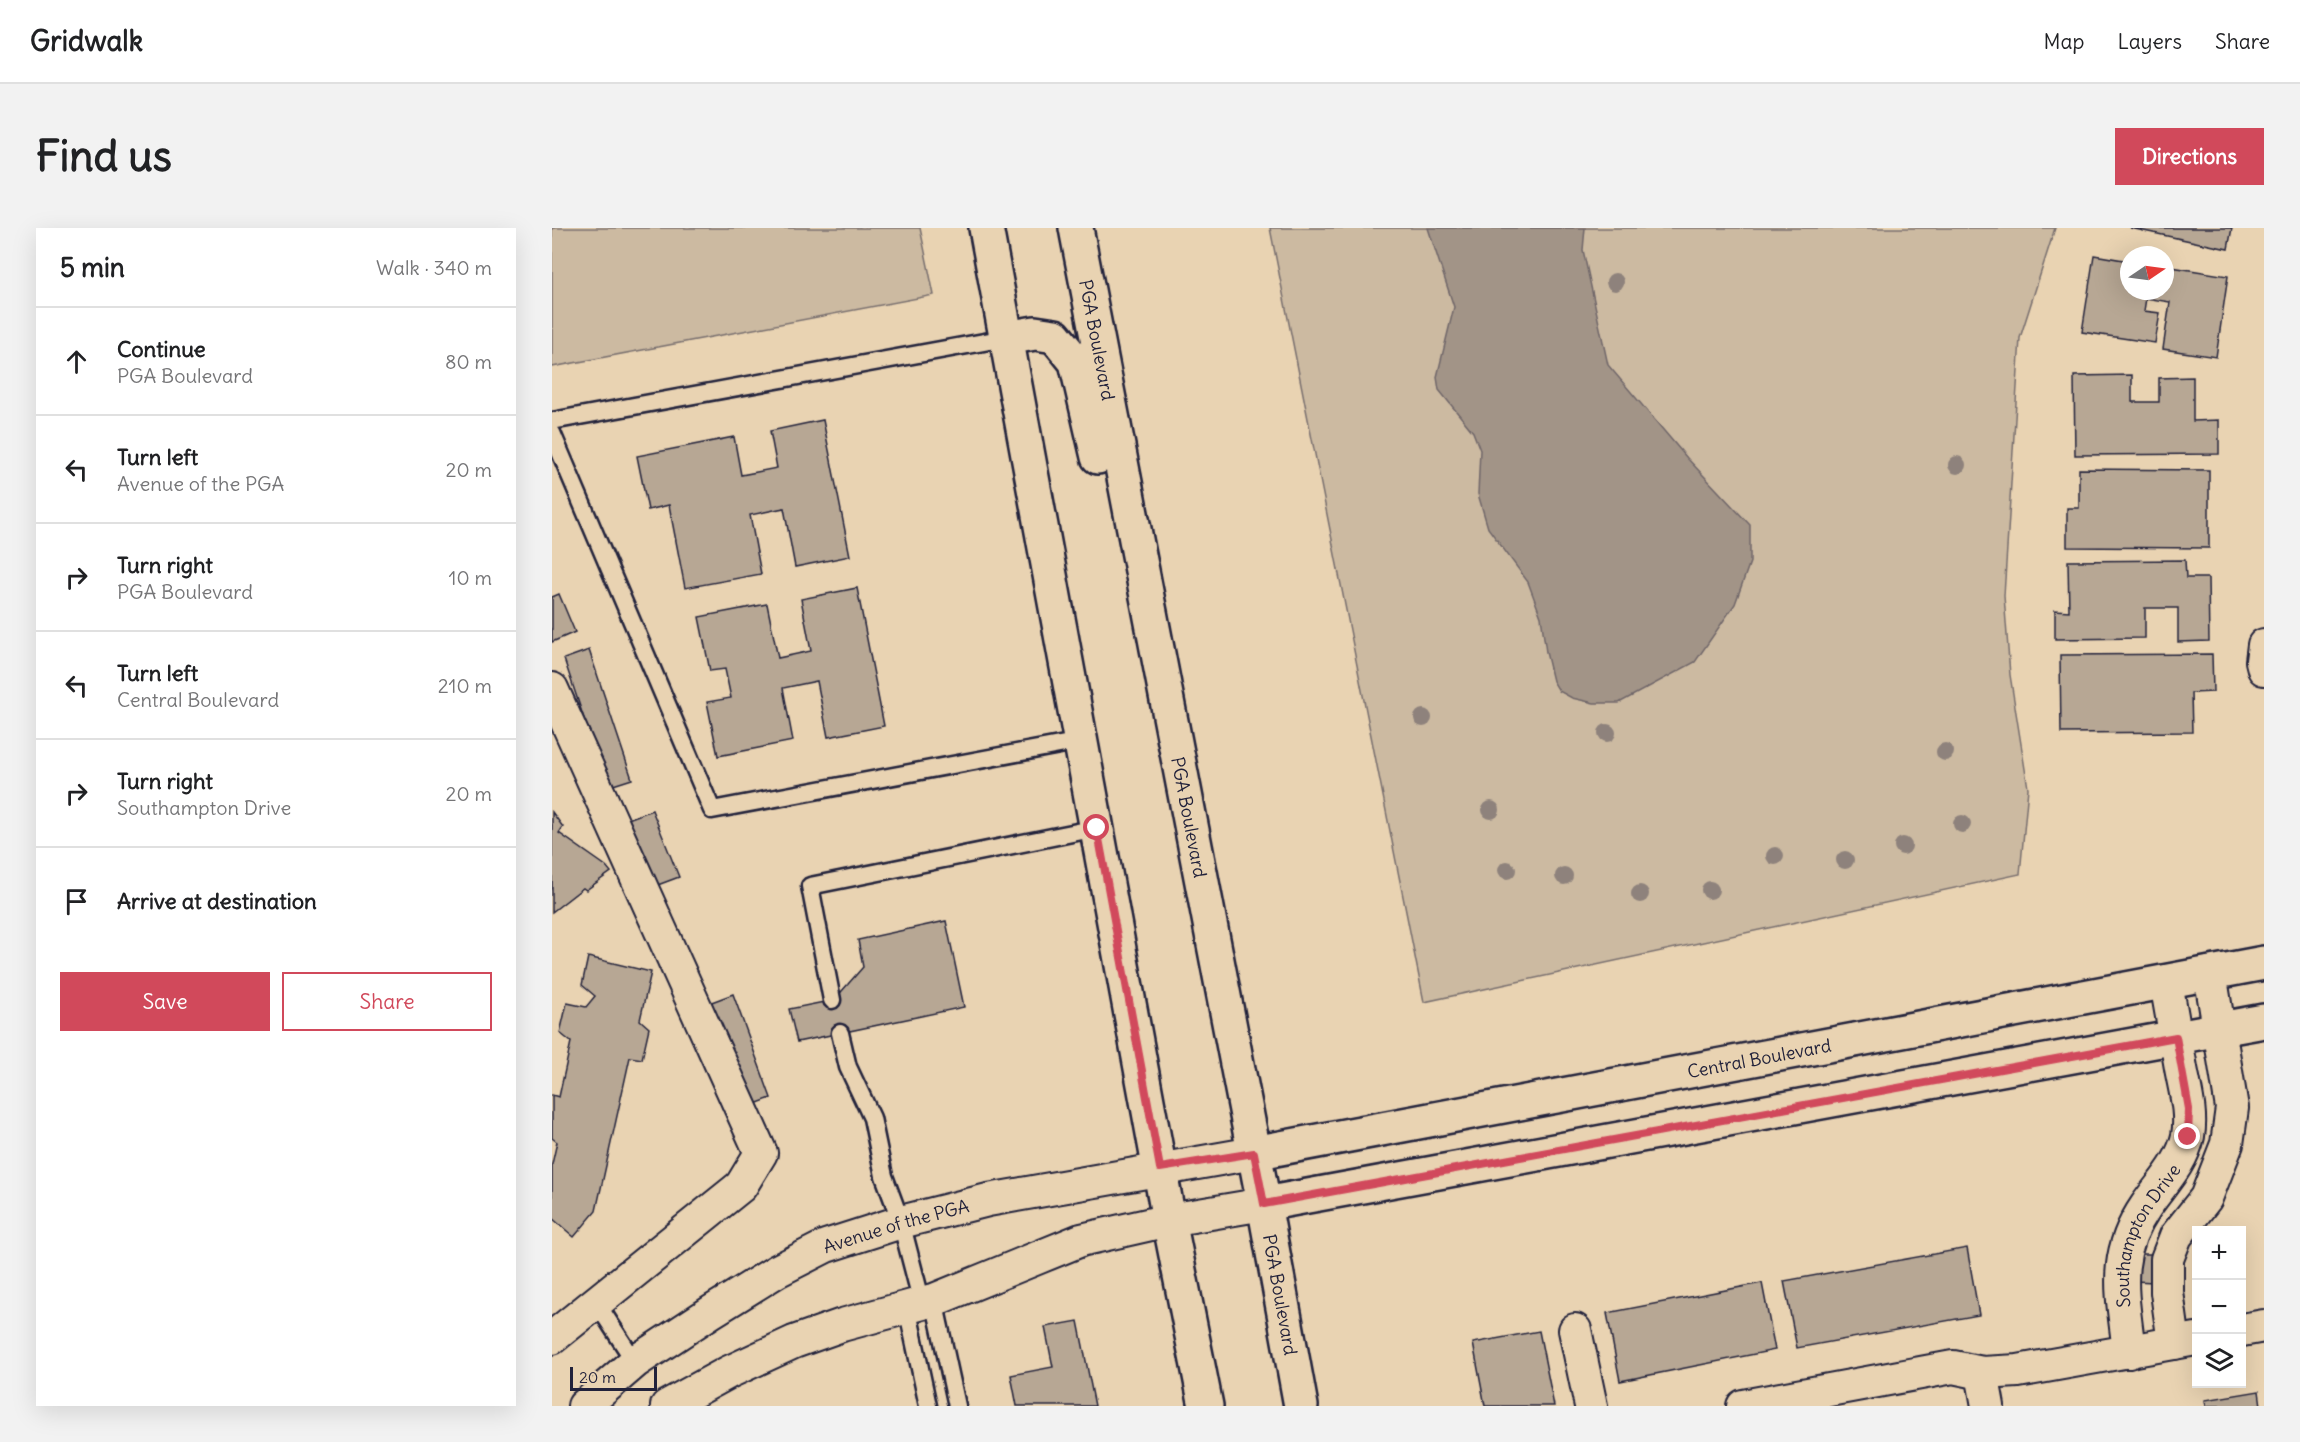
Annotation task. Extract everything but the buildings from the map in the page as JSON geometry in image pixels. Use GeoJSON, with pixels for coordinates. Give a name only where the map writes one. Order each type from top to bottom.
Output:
{"type":"FeatureCollection","features":[{"type":"Feature","properties":{"kind":"main road"},"geometry":{"type":"LineString","coordinates":[[986,228],[1169,1220],[1206,1406]]}},
{"type":"Feature","properties":{"kind":"main road","name":"PGA Boulevard"},"geometry":{"type":"LineString","coordinates":[[1076,228],[1301,1406]]}},
{"type":"Feature","properties":{"kind":"main road"},"geometry":{"type":"LineString","coordinates":[[1006,338],[1035,333],[1055,336],[1076,362],[1098,457],[1150,616]]}},
{"type":"Feature","properties":{"kind":"main road","name":"Central Boulevard"},"geometry":{"type":"LineString","coordinates":[[1254,1153],[2264,963]]}},
{"type":"Feature","properties":{"kind":"main road"},"geometry":{"type":"LineString","coordinates":[[1264,1204],[2264,1020]]}},
{"type":"Feature","properties":{"kind":"street"},"geometry":{"type":"LineString","coordinates":[[2264,645],[2262,661],[2264,669]]}},
{"type":"Feature","properties":{"kind":"street"},"geometry":{"type":"LineString","coordinates":[[552,689],[761,1153],[741,1186],[552,1338]]}},
{"type":"Feature","properties":{"kind":"street","name":"Southampton Drive"},"geometry":{"type":"LineString","coordinates":[[2185,1341],[2167,1292],[2167,1259],[2176,1236],[2206,1198],[2227,1144],[2232,1108],[2210,973]]}},
{"type":"Feature","properties":{"kind":"street","name":"Southampton Drive"},"geometry":{"type":"LineString","coordinates":[[2129,1352],[2122,1280],[2123,1257],[2130,1235],[2146,1207],[2170,1177],[2188,1137],[2189,1109],[2166,982]]}},
{"type":"Feature","properties":{"kind":"street","name":"Avenue of the PGA"},"geometry":{"type":"LineString","coordinates":[[584,1406],[635,1362],[777,1271],[826,1246],[901,1222],[988,1200],[1254,1153]]}},
{"type":"Feature","properties":{"kind":"street"},"geometry":{"type":"LineString","coordinates":[[667,1406],[729,1371],[794,1342],[842,1325],[921,1303],[1081,1240],[1169,1220],[1264,1204]]}},
{"type":"Feature","properties":{"kind":"street"},"geometry":{"type":"LineString","coordinates":[[2246,1329],[2264,1326]]}},
{"type":"Feature","properties":{"kind":"street"},"geometry":{"type":"LineString","coordinates":[[1575,1330],[1591,1406]]}},
{"type":"Feature","properties":{"kind":"street"},"geometry":{"type":"LineString","coordinates":[[1743,1406],[1953,1367],[1982,1373],[2018,1371],[2185,1341]]}},
{"type":"Feature","properties":{"kind":"street"},"geometry":{"type":"LineString","coordinates":[[1982,1373],[1988,1406]]}},
{"type":"Feature","properties":{"kind":"lane"},"geometry":{"type":"LineString","coordinates":[[552,421],[1006,338]]}},
{"type":"Feature","properties":{"kind":"lane"},"geometry":{"type":"LineString","coordinates":[[552,433],[712,810],[1081,741]]}},
{"type":"Feature","properties":{"kind":"lane"},"geometry":{"type":"LineString","coordinates":[[832,1000],[810,886],[1097,828]]}},
{"type":"Feature","properties":{"kind":"lane"},"geometry":{"type":"LineString","coordinates":[[840,1033],[848,1067],[872,1118],[884,1176],[901,1222],[921,1303],[957,1406]]}},
{"type":"Feature","properties":{"kind":"lane"},"geometry":{"type":"LineString","coordinates":[[596,1302],[635,1362]]}},
{"type":"Feature","properties":{"kind":"lane"},"geometry":{"type":"LineString","coordinates":[[921,1303],[928,1406]]}},
{"type":"Feature","properties":{"kind":"shaded area"},"geometry":{"type":"Polygon","coordinates":[[[552,228],[920,228],[934,295],[552,367],[552,228]]]}},
{"type":"Feature","properties":{"kind":"shaded area"},"geometry":{"type":"Polygon","coordinates":[[[1270,228],[2055,228],[2020,338],[2004,596],[2010,675],[2028,788],[2020,874],[1424,1002],[1270,228]]]}},
{"type":"Feature","properties":{"kind":"shaded area"},"geometry":{"type":"Polygon","coordinates":[[[1428,228],[1585,228],[1583,250],[1608,365],[1687,458],[1750,525],[1750,562],[1735,604],[1695,662],[1619,703],[1594,703],[1572,698],[1559,691],[1553,681],[1541,617],[1528,582],[1488,528],[1478,494],[1480,450],[1473,432],[1439,390],[1437,377],[1454,307],[1428,228]]]}},
{"type":"Feature","properties":{"kind":"route"},"geometry":{"type":"LineString","coordinates":[[1097,828],[1160,1168],[1254,1153],[1264,1204],[2176,1037],[2189,1109],[2188,1137]]}}]}
